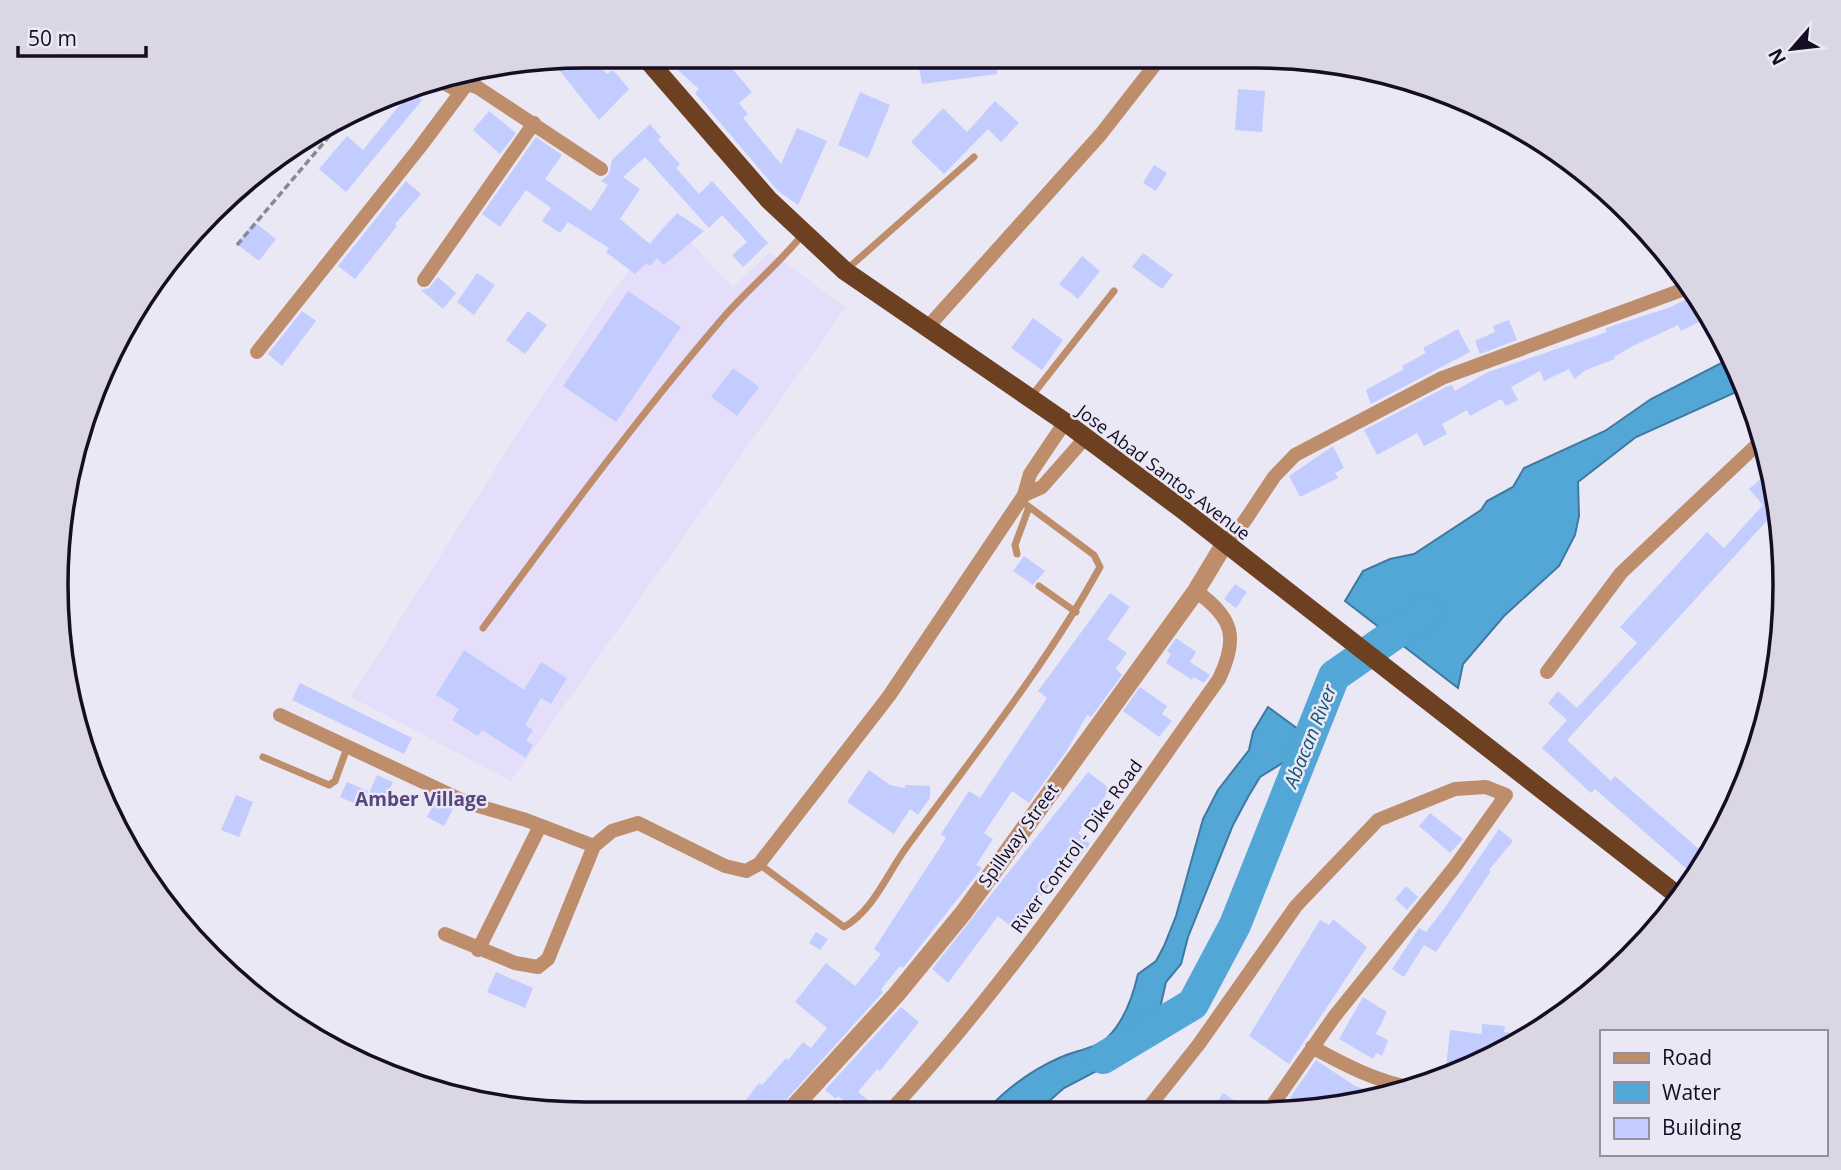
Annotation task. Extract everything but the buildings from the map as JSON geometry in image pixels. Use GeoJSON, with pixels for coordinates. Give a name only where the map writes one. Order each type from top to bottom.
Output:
{"type":"FeatureCollection","features":[{"type":"Feature","properties":{"kind":"highway","name":"Jose Abad Santos Avenue"},"geometry":{"type":"LineString","coordinates":[[655,68],[803,234],[845,271],[1086,437],[1672,891]]}},
{"type":"Feature","properties":{"kind":"street"},"geometry":{"type":"LineString","coordinates":[[926,329],[1101,134],[1152,68]]}},
{"type":"Feature","properties":{"kind":"street"},"geometry":{"type":"LineString","coordinates":[[257,352],[467,84],[477,87],[534,123],[601,169]]}},
{"type":"Feature","properties":{"kind":"street"},"geometry":{"type":"LineString","coordinates":[[450,86],[459,91]]}},
{"type":"Feature","properties":{"kind":"street"},"geometry":{"type":"LineString","coordinates":[[424,279],[534,123]]}},
{"type":"Feature","properties":{"kind":"street"},"geometry":{"type":"LineString","coordinates":[[1231,549],[1244,522],[1274,477],[1295,455],[1442,378],[1681,290]]}},
{"type":"Feature","properties":{"kind":"street"},"geometry":{"type":"LineString","coordinates":[[1025,500],[1030,474],[1065,422]]}},
{"type":"Feature","properties":{"kind":"street"},"geometry":{"type":"LineString","coordinates":[[445,934],[478,950],[515,963],[538,967],[548,959],[594,846],[612,831],[638,823],[725,866],[746,871],[759,864],[889,696],[1025,500],[1042,486],[1086,437]]}},
{"type":"Feature","properties":{"kind":"street"},"geometry":{"type":"LineString","coordinates":[[1547,672],[1621,573],[1754,448]]}},
{"type":"Feature","properties":{"kind":"street","name":"Spillway Street"},"geometry":{"type":"LineString","coordinates":[[798,1102],[896,995],[964,912],[1196,591],[1231,549]]}},
{"type":"Feature","properties":{"kind":"street","name":"River Control - Dike Road"},"geometry":{"type":"LineString","coordinates":[[898,1102],[952,1041],[1027,945],[1114,830],[1219,679],[1228,660],[1230,630],[1225,615],[1196,591]]}},
{"type":"Feature","properties":{"kind":"street"},"geometry":{"type":"LineString","coordinates":[[281,715],[468,803],[594,846]]}},
{"type":"Feature","properties":{"kind":"street"},"geometry":{"type":"LineString","coordinates":[[1153,1102],[1199,1044],[1296,906],[1378,820],[1455,789],[1486,787],[1506,795],[1454,867],[1312,1047],[1275,1101]]}},
{"type":"Feature","properties":{"kind":"street"},"geometry":{"type":"LineString","coordinates":[[478,950],[540,826]]}},
{"type":"Feature","properties":{"kind":"street"},"geometry":{"type":"LineString","coordinates":[[1312,1047],[1340,1062],[1393,1083]]}},
{"type":"Feature","properties":{"kind":"lane"},"geometry":{"type":"LineString","coordinates":[[845,271],[974,157]]}},
{"type":"Feature","properties":{"kind":"lane"},"geometry":{"type":"LineString","coordinates":[[483,628],[621,439],[722,319],[756,281],[782,260],[803,234]]}},
{"type":"Feature","properties":{"kind":"lane"},"geometry":{"type":"LineString","coordinates":[[1030,398],[1114,291]]}},
{"type":"Feature","properties":{"kind":"lane"},"geometry":{"type":"LineString","coordinates":[[759,864],[844,927],[853,922],[1076,612],[1100,568],[1094,555],[1025,500],[1015,545],[1017,554]]}},
{"type":"Feature","properties":{"kind":"lane"},"geometry":{"type":"LineString","coordinates":[[1039,586],[1076,612]]}},
{"type":"Feature","properties":{"kind":"lane"},"geometry":{"type":"LineString","coordinates":[[263,757],[329,785],[335,781],[347,748]]}},
{"type":"Feature","properties":{"kind":"path"},"geometry":{"type":"LineString","coordinates":[[237,245],[330,136]]}},
{"type":"Feature","properties":{"kind":"shaded area"},"geometry":{"type":"Polygon","coordinates":[[[668,219],[733,287],[770,252],[846,307],[511,781],[351,697],[535,406],[600,309],[668,219]]]}},
{"type":"Feature","properties":{"kind":"water"},"geometry":{"type":"Polygon","coordinates":[[[1722,363],[1735,392],[1636,437],[1578,482],[1579,516],[1575,535],[1559,566],[1504,616],[1463,664],[1458,688],[1345,601],[1363,571],[1390,559],[1414,554],[1481,510],[1487,501],[1513,487],[1524,468],[1605,431],[1651,399],[1722,363]]]}},
{"type":"Feature","properties":{"kind":"water"},"geometry":{"type":"Polygon","coordinates":[[[1268,707],[1317,743],[1306,756],[1289,759],[1260,777],[1248,797],[1233,825],[1188,937],[1181,964],[1166,982],[1158,1017],[1110,1064],[1064,1088],[1048,1102],[995,1102],[1010,1088],[1048,1063],[1104,1041],[1119,1023],[1131,999],[1138,974],[1156,961],[1164,946],[1176,916],[1203,819],[1218,790],[1249,750],[1253,732],[1268,707]]]}},
{"type":"Feature","properties":{"kind":"waterway","name":"Abacan River"},"geometry":{"type":"LineString","coordinates":[[1103,1058],[1193,1004],[1235,925],[1334,676],[1426,612]]}},
{"type":"Feature","properties":{"kind":"district","name":"Amber Village"},"geometry":{"type":"Point","coordinates":[421,799]}}]}
